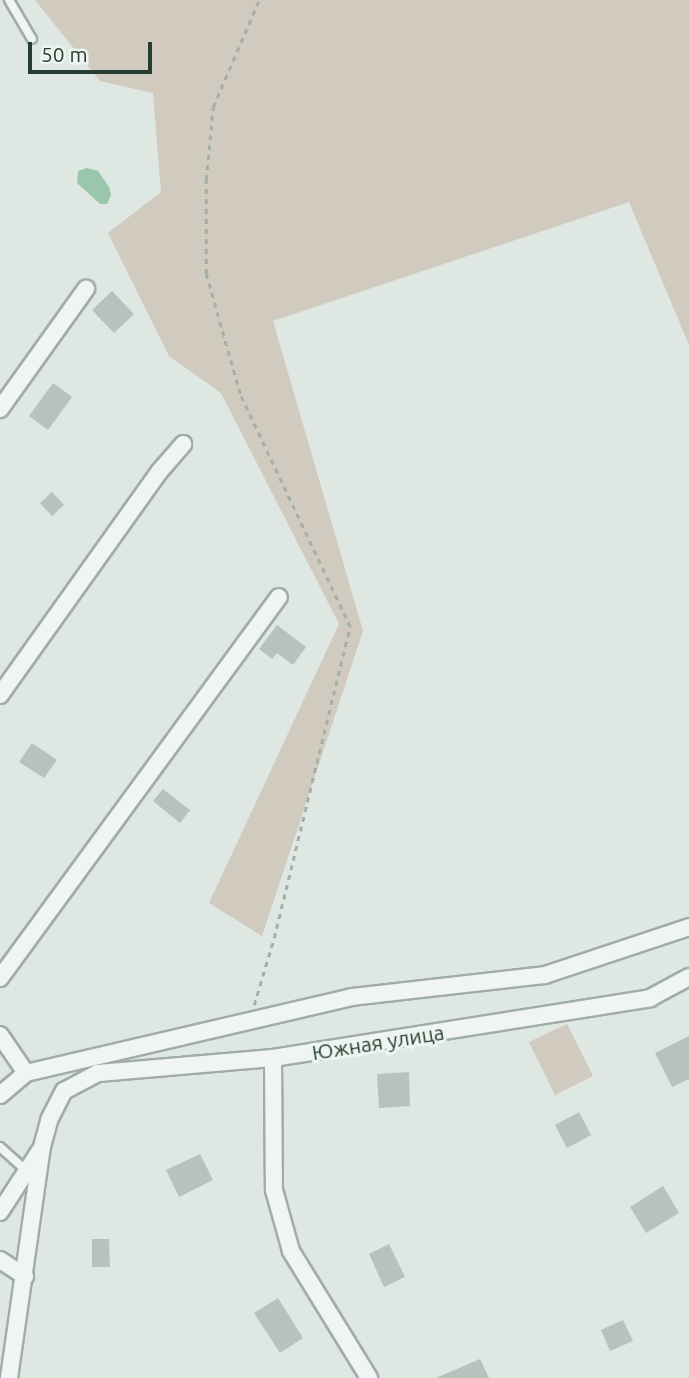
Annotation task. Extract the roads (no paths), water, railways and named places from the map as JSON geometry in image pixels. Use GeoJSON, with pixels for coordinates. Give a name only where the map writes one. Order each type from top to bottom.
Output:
{"type":"FeatureCollection","features":[{"type":"Feature","properties":{"kind":"street"},"geometry":{"type":"LineString","coordinates":[[0,409],[86,289]]}},
{"type":"Feature","properties":{"kind":"street"},"geometry":{"type":"LineString","coordinates":[[0,695],[159,472],[183,444]]}},
{"type":"Feature","properties":{"kind":"street"},"geometry":{"type":"LineString","coordinates":[[0,978],[279,597]]}},
{"type":"Feature","properties":{"kind":"street"},"geometry":{"type":"LineString","coordinates":[[0,1095],[26,1073],[352,997],[545,975],[689,927]]}},
{"type":"Feature","properties":{"kind":"street","name":"Южная улица"},"geometry":{"type":"LineString","coordinates":[[42,1147],[49,1120],[64,1091],[98,1073],[273,1058],[650,998],[689,977]]}},
{"type":"Feature","properties":{"kind":"street"},"geometry":{"type":"LineString","coordinates":[[0,1035],[26,1073]]}},
{"type":"Feature","properties":{"kind":"street"},"geometry":{"type":"LineString","coordinates":[[273,1058],[274,1190],[290,1251],[369,1378]]}},
{"type":"Feature","properties":{"kind":"street"},"geometry":{"type":"LineString","coordinates":[[0,1212],[42,1147]]}},
{"type":"Feature","properties":{"kind":"street"},"geometry":{"type":"LineString","coordinates":[[9,1378],[42,1147]]}},
{"type":"Feature","properties":{"kind":"street"},"geometry":{"type":"LineString","coordinates":[[0,1260],[25,1276]]}},
{"type":"Feature","properties":{"kind":"lane"},"geometry":{"type":"LineString","coordinates":[[9,0],[32,39]]}},
{"type":"Feature","properties":{"kind":"lane"},"geometry":{"type":"LineString","coordinates":[[0,1147],[27,1171]]}}]}
